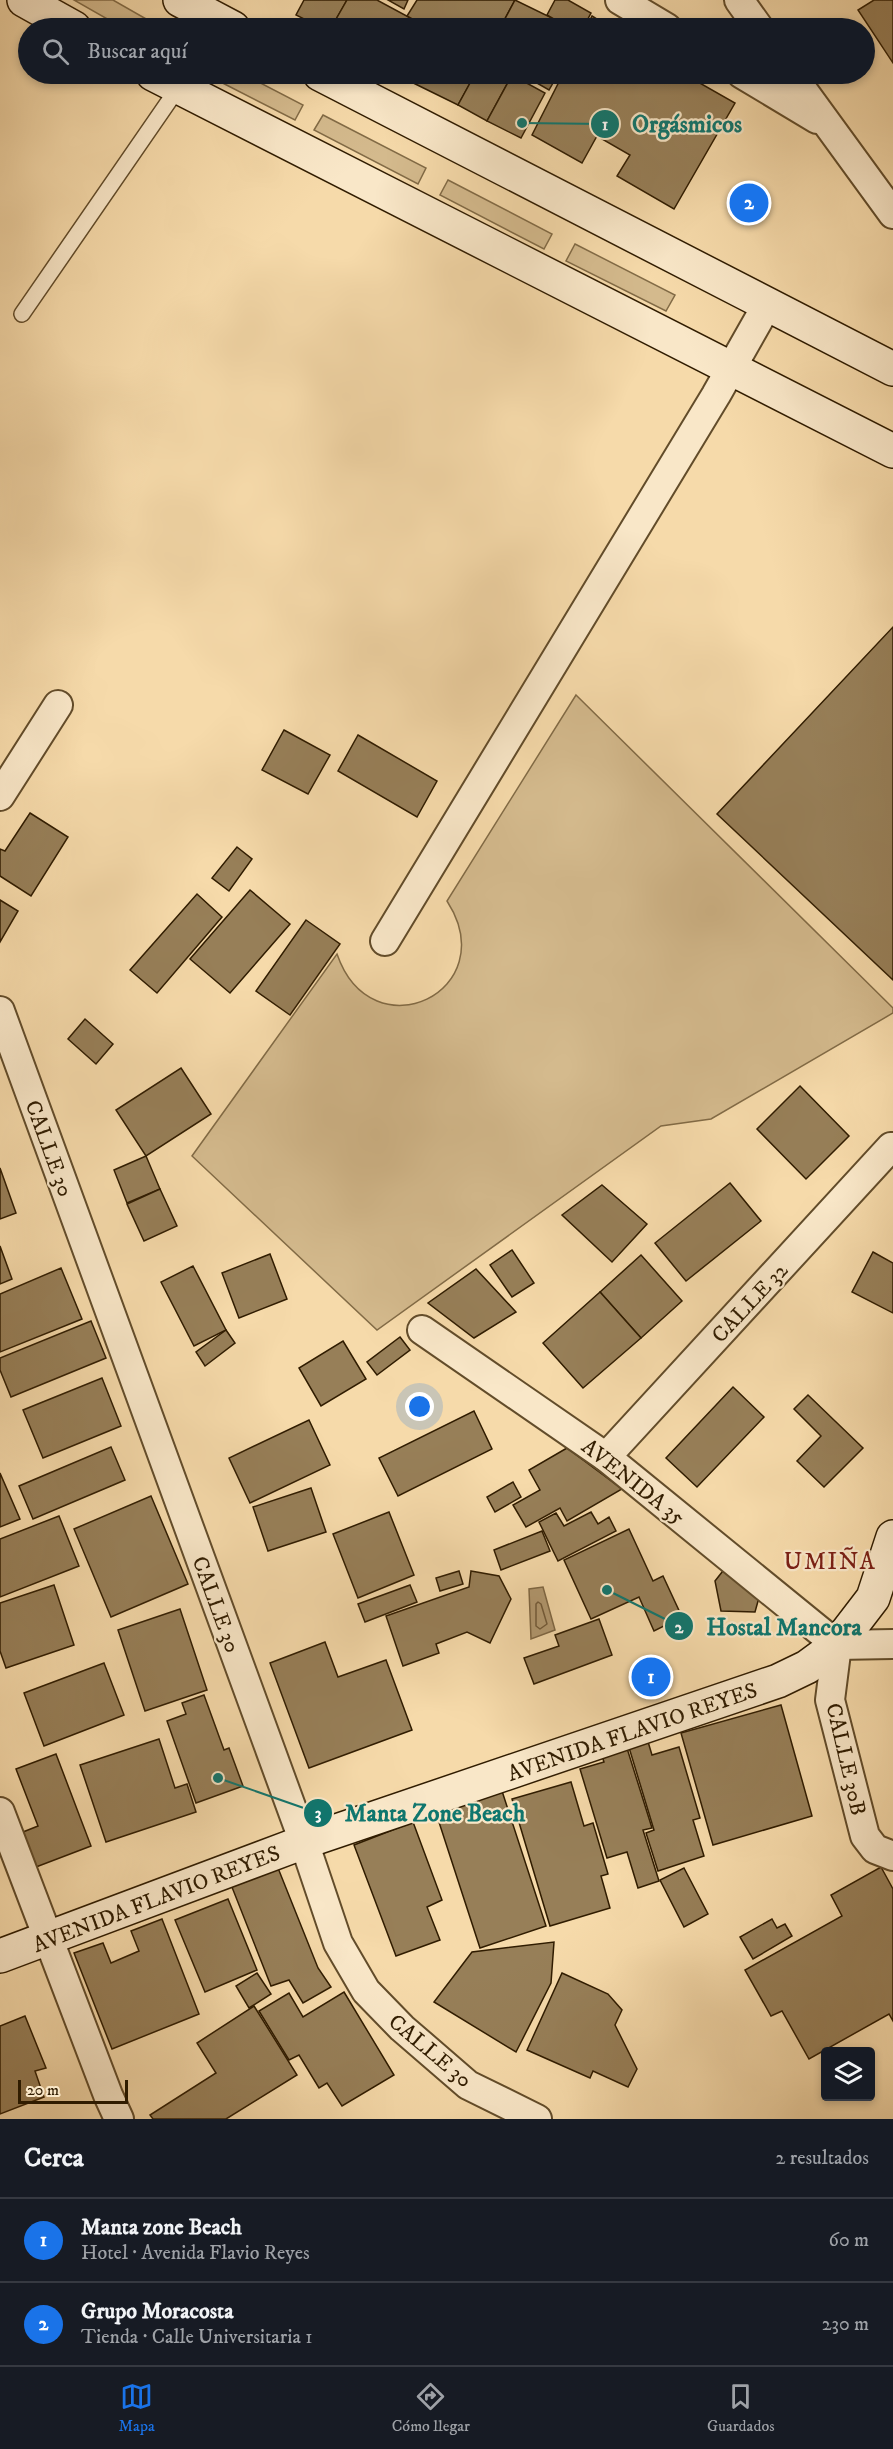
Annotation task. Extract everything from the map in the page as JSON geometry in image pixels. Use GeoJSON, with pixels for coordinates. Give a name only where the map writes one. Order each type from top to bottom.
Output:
{"type":"FeatureCollection","features":[{"type":"Feature","properties":{"kind":"main road"},"geometry":{"type":"LineString","coordinates":[[24,0],[56,18]]}},
{"type":"Feature","properties":{"kind":"main road"},"geometry":{"type":"LineString","coordinates":[[180,0],[214,18]]}},
{"type":"Feature","properties":{"kind":"main road"},"geometry":{"type":"LineString","coordinates":[[172,84],[893,451]]}},
{"type":"Feature","properties":{"kind":"main road"},"geometry":{"type":"LineString","coordinates":[[339,84],[893,369]]}},
{"type":"Feature","properties":{"kind":"main road","name":"AVENIDA FLAVIO REYES"},"geometry":{"type":"LineString","coordinates":[[0,1956],[304,1842],[778,1681],[807,1667],[837,1646],[873,1598],[893,1537]]}},
{"type":"Feature","properties":{"kind":"street"},"geometry":{"type":"LineString","coordinates":[[620,0],[650,18]]}},
{"type":"Feature","properties":{"kind":"street"},"geometry":{"type":"LineString","coordinates":[[740,0],[752,18]]}},
{"type":"Feature","properties":{"kind":"street"},"geometry":{"type":"LineString","coordinates":[[759,84],[827,125]]}},
{"type":"Feature","properties":{"kind":"street"},"geometry":{"type":"LineString","coordinates":[[798,84],[893,214]]}},
{"type":"Feature","properties":{"kind":"street"},"geometry":{"type":"LineString","coordinates":[[385,941],[731,369],[767,305]]}},
{"type":"Feature","properties":{"kind":"street"},"geometry":{"type":"LineString","coordinates":[[0,796],[58,705]]}},
{"type":"Feature","properties":{"kind":"street","name":"CALLE 30"},"geometry":{"type":"LineString","coordinates":[[0,1011],[304,1842],[338,1943],[366,1991],[402,2028],[468,2085],[537,2119]]}},
{"type":"Feature","properties":{"kind":"street","name":"CALLE 32"},"geometry":{"type":"LineString","coordinates":[[606,1457],[891,1147]]}},
{"type":"Feature","properties":{"kind":"street","name":"AVENIDA 35"},"geometry":{"type":"LineString","coordinates":[[422,1330],[606,1457],[837,1646]]}},
{"type":"Feature","properties":{"kind":"street"},"geometry":{"type":"LineString","coordinates":[[837,1646],[893,1644]]}},
{"type":"Feature","properties":{"kind":"street","name":"CALLE 30B"},"geometry":{"type":"LineString","coordinates":[[837,1646],[830,1700],[865,1836],[875,1849],[893,1856]]}},
{"type":"Feature","properties":{"kind":"street"},"geometry":{"type":"LineString","coordinates":[[0,1812],[108,2096],[119,2119]]}},
{"type":"Feature","properties":{"kind":"lane"},"geometry":{"type":"LineString","coordinates":[[22,314],[164,84]]}},
{"type":"Feature","properties":{"kind":"shaded area"},"geometry":{"type":"Polygon","coordinates":[[[74,0],[113,0],[144,18],[106,18],[74,0]]]}},
{"type":"Feature","properties":{"kind":"shaded area"},"geometry":{"type":"Polygon","coordinates":[[[225,84],[262,84],[303,105],[295,120],[225,84]]]}},
{"type":"Feature","properties":{"kind":"shaded area"},"geometry":{"type":"Polygon","coordinates":[[[323,115],[426,168],[418,184],[314,130],[323,115]]]}},
{"type":"Feature","properties":{"kind":"shaded area"},"geometry":{"type":"Polygon","coordinates":[[[448,180],[552,234],[544,249],[440,195],[448,180]]]}},
{"type":"Feature","properties":{"kind":"shaded area"},"geometry":{"type":"Polygon","coordinates":[[[575,244],[675,295],[666,311],[566,261],[575,244]]]}},
{"type":"Feature","properties":{"kind":"shaded area"},"geometry":{"type":"Polygon","coordinates":[[[576,695],[893,1008],[893,1013],[711,1119],[661,1126],[377,1330],[192,1156],[337,954],[354,984],[377,1001],[402,1005],[427,999],[447,984],[459,961],[460,933],[447,901],[576,695]]]}},
{"type":"Feature","properties":{"kind":"water"},"geometry":{"type":"Polygon","coordinates":[[[543,1587],[555,1630],[531,1639],[529,1589],[543,1587]]]}},
{"type":"Feature","properties":{"kind":"building"},"geometry":{"type":"Polygon","coordinates":[[[304,0],[347,0],[337,18],[302,18],[296,15],[304,0]]]}},
{"type":"Feature","properties":{"kind":"building"},"geometry":{"type":"Polygon","coordinates":[[[347,0],[377,0],[410,18],[337,18],[347,0]]]}},
{"type":"Feature","properties":{"kind":"building"},"geometry":{"type":"Polygon","coordinates":[[[388,0],[408,0],[404,9],[388,0]]]}},
{"type":"Feature","properties":{"kind":"building"},"geometry":{"type":"Polygon","coordinates":[[[417,0],[515,0],[505,18],[411,18],[407,16],[417,0]]]}},
{"type":"Feature","properties":{"kind":"building"},"geometry":{"type":"Polygon","coordinates":[[[515,0],[552,18],[505,18],[515,0]]]}},
{"type":"Feature","properties":{"kind":"building"},"geometry":{"type":"Polygon","coordinates":[[[555,0],[568,0],[591,13],[588,18],[552,18],[547,15],[555,0]]]}},
{"type":"Feature","properties":{"kind":"building"},"geometry":{"type":"Polygon","coordinates":[[[874,0],[893,0],[893,63],[875,36],[875,18],[863,18],[858,10],[874,0]]]}},
{"type":"Feature","properties":{"kind":"building"},"geometry":{"type":"Polygon","coordinates":[[[415,84],[470,84],[458,105],[415,84]]]}},
{"type":"Feature","properties":{"kind":"building"},"geometry":{"type":"Polygon","coordinates":[[[470,84],[507,84],[487,121],[458,105],[470,84]]]}},
{"type":"Feature","properties":{"kind":"building"},"geometry":{"type":"Polygon","coordinates":[[[507,84],[528,84],[545,93],[521,138],[487,121],[507,84]]]}},
{"type":"Feature","properties":{"kind":"building"},"geometry":{"type":"Polygon","coordinates":[[[539,84],[552,84],[549,90],[539,84]]]}},
{"type":"Feature","properties":{"kind":"building"},"geometry":{"type":"Polygon","coordinates":[[[558,84],[702,84],[735,103],[674,209],[617,176],[630,155],[597,136],[582,163],[532,135],[558,84]]]}},
{"type":"Feature","properties":{"kind":"building"},"geometry":{"type":"Polygon","coordinates":[[[893,627],[893,980],[717,814],[893,627]]]}},
{"type":"Feature","properties":{"kind":"building"},"geometry":{"type":"Polygon","coordinates":[[[284,730],[330,755],[308,794],[262,770],[284,730]]]}},
{"type":"Feature","properties":{"kind":"building"},"geometry":{"type":"Polygon","coordinates":[[[358,735],[437,781],[417,817],[338,771],[358,735]]]}},
{"type":"Feature","properties":{"kind":"building"},"geometry":{"type":"Polygon","coordinates":[[[30,813],[68,837],[31,896],[0,876],[0,849],[5,851],[30,813]]]}},
{"type":"Feature","properties":{"kind":"building"},"geometry":{"type":"Polygon","coordinates":[[[237,847],[252,859],[229,891],[212,878],[237,847]]]}},
{"type":"Feature","properties":{"kind":"building"},"geometry":{"type":"Polygon","coordinates":[[[250,890],[290,924],[230,993],[190,959],[250,890]]]}},
{"type":"Feature","properties":{"kind":"building"},"geometry":{"type":"Polygon","coordinates":[[[197,894],[222,917],[157,993],[130,970],[197,894]]]}},
{"type":"Feature","properties":{"kind":"building"},"geometry":{"type":"Polygon","coordinates":[[[0,900],[18,911],[0,942],[0,900]]]}},
{"type":"Feature","properties":{"kind":"building"},"geometry":{"type":"Polygon","coordinates":[[[306,920],[340,944],[290,1015],[256,991],[306,920]]]}},
{"type":"Feature","properties":{"kind":"building"},"geometry":{"type":"Polygon","coordinates":[[[85,1019],[113,1044],[96,1064],[68,1039],[85,1019]]]}},
{"type":"Feature","properties":{"kind":"building"},"geometry":{"type":"Polygon","coordinates":[[[181,1068],[211,1114],[146,1156],[116,1110],[181,1068]]]}},
{"type":"Feature","properties":{"kind":"building"},"geometry":{"type":"Polygon","coordinates":[[[800,1086],[849,1136],[806,1179],[757,1129],[800,1086]]]}},
{"type":"Feature","properties":{"kind":"building"},"geometry":{"type":"Polygon","coordinates":[[[146,1156],[160,1189],[127,1203],[114,1170],[146,1156]]]}},
{"type":"Feature","properties":{"kind":"building"},"geometry":{"type":"Polygon","coordinates":[[[0,1168],[16,1213],[0,1219],[0,1168]]]}},
{"type":"Feature","properties":{"kind":"building"},"geometry":{"type":"Polygon","coordinates":[[[730,1183],[761,1221],[686,1281],[655,1243],[730,1183]]]}},
{"type":"Feature","properties":{"kind":"building"},"geometry":{"type":"Polygon","coordinates":[[[602,1185],[647,1224],[612,1262],[562,1215],[602,1185]]]}},
{"type":"Feature","properties":{"kind":"building"},"geometry":{"type":"Polygon","coordinates":[[[160,1189],[177,1226],[144,1241],[127,1204],[160,1189]]]}},
{"type":"Feature","properties":{"kind":"building"},"geometry":{"type":"Polygon","coordinates":[[[0,1246],[12,1279],[0,1284],[0,1246]]]}},
{"type":"Feature","properties":{"kind":"building"},"geometry":{"type":"Polygon","coordinates":[[[512,1250],[534,1283],[512,1297],[490,1265],[512,1250]]]}},
{"type":"Feature","properties":{"kind":"building"},"geometry":{"type":"Polygon","coordinates":[[[873,1252],[893,1263],[893,1313],[852,1292],[873,1252]]]}},
{"type":"Feature","properties":{"kind":"building"},"geometry":{"type":"Polygon","coordinates":[[[270,1254],[287,1299],[239,1318],[222,1273],[270,1254]]]}},
{"type":"Feature","properties":{"kind":"building"},"geometry":{"type":"Polygon","coordinates":[[[641,1255],[682,1301],[641,1338],[600,1292],[641,1255]]]}},
{"type":"Feature","properties":{"kind":"building"},"geometry":{"type":"Polygon","coordinates":[[[193,1266],[226,1330],[194,1346],[161,1282],[193,1266]]]}},
{"type":"Feature","properties":{"kind":"building"},"geometry":{"type":"Polygon","coordinates":[[[61,1268],[82,1319],[0,1352],[0,1294],[61,1268]]]}},
{"type":"Feature","properties":{"kind":"building"},"geometry":{"type":"Polygon","coordinates":[[[476,1269],[516,1312],[474,1338],[428,1303],[476,1269]]]}},
{"type":"Feature","properties":{"kind":"building"},"geometry":{"type":"Polygon","coordinates":[[[600,1292],[641,1338],[583,1388],[543,1343],[600,1292]]]}},
{"type":"Feature","properties":{"kind":"building"},"geometry":{"type":"Polygon","coordinates":[[[91,1321],[106,1358],[11,1397],[0,1370],[0,1358],[91,1321]]]}},
{"type":"Feature","properties":{"kind":"building"},"geometry":{"type":"Polygon","coordinates":[[[226,1330],[235,1343],[205,1366],[196,1352],[226,1330]]]}},
{"type":"Feature","properties":{"kind":"building"},"geometry":{"type":"Polygon","coordinates":[[[400,1337],[410,1350],[377,1375],[367,1362],[400,1337]]]}},
{"type":"Feature","properties":{"kind":"building"},"geometry":{"type":"Polygon","coordinates":[[[343,1341],[366,1379],[321,1406],[299,1368],[343,1341]]]}},
{"type":"Feature","properties":{"kind":"building"},"geometry":{"type":"Polygon","coordinates":[[[102,1378],[121,1426],[43,1458],[23,1410],[102,1378]]]}},
{"type":"Feature","properties":{"kind":"building"},"geometry":{"type":"Polygon","coordinates":[[[733,1387],[764,1417],[697,1487],[666,1458],[733,1387]]]}},
{"type":"Feature","properties":{"kind":"building"},"geometry":{"type":"Polygon","coordinates":[[[808,1395],[863,1448],[824,1487],[797,1461],[821,1436],[794,1409],[808,1395]]]}},
{"type":"Feature","properties":{"kind":"building"},"geometry":{"type":"Polygon","coordinates":[[[474,1411],[492,1449],[398,1496],[379,1458],[474,1411]]]}},
{"type":"Feature","properties":{"kind":"building"},"geometry":{"type":"Polygon","coordinates":[[[309,1420],[330,1465],[250,1503],[229,1458],[309,1420]]]}},
{"type":"Feature","properties":{"kind":"building"},"geometry":{"type":"Polygon","coordinates":[[[111,1447],[125,1480],[33,1519],[19,1486],[111,1447]]]}},
{"type":"Feature","properties":{"kind":"building"},"geometry":{"type":"Polygon","coordinates":[[[567,1448],[622,1489],[567,1521],[560,1508],[526,1527],[513,1505],[540,1490],[529,1470],[567,1448]]]}},
{"type":"Feature","properties":{"kind":"building"},"geometry":{"type":"Polygon","coordinates":[[[0,1473],[20,1519],[0,1527],[0,1473]]]}},
{"type":"Feature","properties":{"kind":"building"},"geometry":{"type":"Polygon","coordinates":[[[513,1482],[521,1497],[495,1512],[487,1497],[513,1482]]]}},
{"type":"Feature","properties":{"kind":"building"},"geometry":{"type":"Polygon","coordinates":[[[311,1488],[326,1532],[268,1551],[253,1507],[311,1488]]]}},
{"type":"Feature","properties":{"kind":"building"},"geometry":{"type":"Polygon","coordinates":[[[151,1496],[188,1584],[111,1617],[74,1529],[151,1496]]]}},
{"type":"Feature","properties":{"kind":"building"},"geometry":{"type":"Polygon","coordinates":[[[389,1512],[414,1575],[358,1598],[333,1534],[389,1512]]]}},
{"type":"Feature","properties":{"kind":"building"},"geometry":{"type":"Polygon","coordinates":[[[591,1512],[598,1524],[609,1517],[616,1531],[558,1561],[539,1522],[556,1513],[564,1526],[591,1512]]]}},
{"type":"Feature","properties":{"kind":"building"},"geometry":{"type":"Polygon","coordinates":[[[59,1516],[79,1566],[0,1597],[0,1539],[59,1516]]]}},
{"type":"Feature","properties":{"kind":"building"},"geometry":{"type":"Polygon","coordinates":[[[629,1529],[653,1581],[663,1576],[682,1617],[654,1631],[639,1597],[591,1619],[564,1560],[629,1529]]]}},
{"type":"Feature","properties":{"kind":"building"},"geometry":{"type":"Polygon","coordinates":[[[542,1531],[550,1551],[501,1570],[494,1550],[542,1531]]]}},
{"type":"Feature","properties":{"kind":"building"},"geometry":{"type":"Polygon","coordinates":[[[730,1562],[760,1594],[755,1612],[721,1611],[715,1581],[730,1562]]]}},
{"type":"Feature","properties":{"kind":"building"},"geometry":{"type":"Polygon","coordinates":[[[459,1571],[463,1584],[440,1591],[436,1578],[459,1571]]]}},
{"type":"Feature","properties":{"kind":"building"},"geometry":{"type":"Polygon","coordinates":[[[471,1571],[499,1576],[511,1599],[490,1643],[467,1632],[436,1644],[439,1653],[403,1666],[386,1616],[469,1587],[471,1571]]]}},
{"type":"Feature","properties":{"kind":"building"},"geometry":{"type":"Polygon","coordinates":[[[54,1585],[74,1645],[6,1668],[0,1651],[0,1603],[54,1585]]]}},
{"type":"Feature","properties":{"kind":"building"},"geometry":{"type":"Polygon","coordinates":[[[410,1585],[417,1602],[365,1622],[358,1604],[410,1585]]]}},
{"type":"Feature","properties":{"kind":"building"},"geometry":{"type":"Polygon","coordinates":[[[180,1609],[207,1690],[145,1711],[118,1630],[180,1609]]]}},
{"type":"Feature","properties":{"kind":"building"},"geometry":{"type":"Polygon","coordinates":[[[599,1619],[612,1655],[534,1684],[524,1658],[559,1646],[555,1635],[599,1619]]]}},
{"type":"Feature","properties":{"kind":"building"},"geometry":{"type":"Polygon","coordinates":[[[325,1642],[338,1677],[386,1660],[412,1730],[309,1768],[270,1663],[325,1642]]]}},
{"type":"Feature","properties":{"kind":"building"},"geometry":{"type":"Polygon","coordinates":[[[104,1663],[124,1715],[44,1746],[24,1693],[104,1663]]]}},
{"type":"Feature","properties":{"kind":"building"},"geometry":{"type":"Polygon","coordinates":[[[204,1695],[224,1750],[229,1748],[243,1786],[196,1803],[167,1721],[186,1714],[182,1703],[204,1695]]]}},
{"type":"Feature","properties":{"kind":"building"},"geometry":{"type":"Polygon","coordinates":[[[781,1705],[812,1816],[713,1845],[681,1733],[781,1705]]]}},
{"type":"Feature","properties":{"kind":"building"},"geometry":{"type":"Polygon","coordinates":[[[643,1725],[652,1755],[679,1747],[700,1818],[693,1820],[704,1856],[658,1871],[646,1833],[654,1830],[624,1731],[643,1725]]]}},
{"type":"Feature","properties":{"kind":"building"},"geometry":{"type":"Polygon","coordinates":[[[159,1739],[175,1788],[187,1784],[196,1812],[106,1842],[80,1765],[159,1739]]]}},
{"type":"Feature","properties":{"kind":"building"},"geometry":{"type":"Polygon","coordinates":[[[626,1745],[652,1828],[643,1830],[659,1881],[638,1888],[627,1852],[607,1858],[580,1769],[604,1762],[601,1753],[626,1745]]]}},
{"type":"Feature","properties":{"kind":"building"},"geometry":{"type":"Polygon","coordinates":[[[56,1754],[91,1846],[36,1867],[23,1832],[38,1826],[16,1769],[56,1754]]]}},
{"type":"Feature","properties":{"kind":"building"},"geometry":{"type":"Polygon","coordinates":[[[571,1782],[584,1826],[593,1823],[608,1874],[601,1876],[610,1908],[550,1926],[512,1799],[571,1782]]]}},
{"type":"Feature","properties":{"kind":"building"},"geometry":{"type":"Polygon","coordinates":[[[502,1791],[546,1926],[480,1948],[436,1813],[502,1791]]]}},
{"type":"Feature","properties":{"kind":"building"},"geometry":{"type":"Polygon","coordinates":[[[413,1822],[442,1900],[427,1907],[440,1940],[396,1956],[354,1845],[413,1822]]]}},
{"type":"Feature","properties":{"kind":"building"},"geometry":{"type":"Polygon","coordinates":[[[272,1853],[318,1968],[331,1987],[303,2003],[289,1980],[271,1986],[226,1872],[272,1853]]]}},
{"type":"Feature","properties":{"kind":"building"},"geometry":{"type":"Polygon","coordinates":[[[881,1867],[893,1889],[893,2021],[889,2014],[830,2047],[821,2047],[821,2052],[809,2059],[782,2011],[771,2016],[745,1970],[842,1916],[831,1895],[881,1867]]]}},
{"type":"Feature","properties":{"kind":"building"},"geometry":{"type":"Polygon","coordinates":[[[684,1868],[708,1914],[684,1927],[660,1880],[684,1868]]]}},
{"type":"Feature","properties":{"kind":"building"},"geometry":{"type":"Polygon","coordinates":[[[228,1899],[257,1970],[205,1992],[175,1920],[228,1899]]]}},
{"type":"Feature","properties":{"kind":"building"},"geometry":{"type":"Polygon","coordinates":[[[162,1919],[199,2014],[112,2049],[74,1953],[103,1943],[111,1963],[139,1951],[131,1931],[162,1919]]]}},
{"type":"Feature","properties":{"kind":"building"},"geometry":{"type":"Polygon","coordinates":[[[772,1919],[777,1928],[785,1924],[792,1936],[753,1959],[740,1937],[772,1919]]]}},
{"type":"Feature","properties":{"kind":"building"},"geometry":{"type":"Polygon","coordinates":[[[554,1942],[551,1983],[516,2052],[434,2002],[472,1952],[554,1942]]]}},
{"type":"Feature","properties":{"kind":"building"},"geometry":{"type":"Polygon","coordinates":[[[257,1973],[271,1994],[249,2008],[236,1986],[257,1973]]]}},
{"type":"Feature","properties":{"kind":"building"},"geometry":{"type":"Polygon","coordinates":[[[562,1973],[608,1994],[622,2010],[615,2025],[637,2069],[628,2087],[593,2071],[590,2078],[527,2050],[562,1973]]]}},
{"type":"Feature","properties":{"kind":"building"},"geometry":{"type":"Polygon","coordinates":[[[344,1992],[394,2075],[342,2106],[327,2083],[319,2088],[299,2055],[289,2060],[259,2011],[289,1993],[303,2017],[344,1992]]]}},
{"type":"Feature","properties":{"kind":"building"},"geometry":{"type":"Polygon","coordinates":[[[254,2006],[297,2075],[226,2119],[153,2119],[150,2115],[216,2073],[197,2043],[254,2006]]]}},
{"type":"Feature","properties":{"kind":"building"},"geometry":{"type":"Polygon","coordinates":[[[25,2016],[46,2068],[35,2071],[44,2097],[0,2114],[0,2026],[25,2016]]]}},
{"type":"Feature","properties":{"kind":"place","name":"Orgásmicos"},"geometry":{"type":"Point","coordinates":[522,123]}},
{"type":"Feature","properties":{"kind":"place","name":"Grupo Moracosta"},"geometry":{"type":"Point","coordinates":[749,203]}},
{"type":"Feature","properties":{"kind":"place","name":"Hostal Mancora"},"geometry":{"type":"Point","coordinates":[607,1590]}},
{"type":"Feature","properties":{"kind":"place","name":"Manta zone Beach"},"geometry":{"type":"Point","coordinates":[651,1677]}},
{"type":"Feature","properties":{"kind":"place","name":"Manta Zone Beach"},"geometry":{"type":"Point","coordinates":[218,1778]}},
{"type":"Feature","properties":{"kind":"district","name":"UMIÑA"},"geometry":{"type":"Point","coordinates":[830,1561]}}]}
